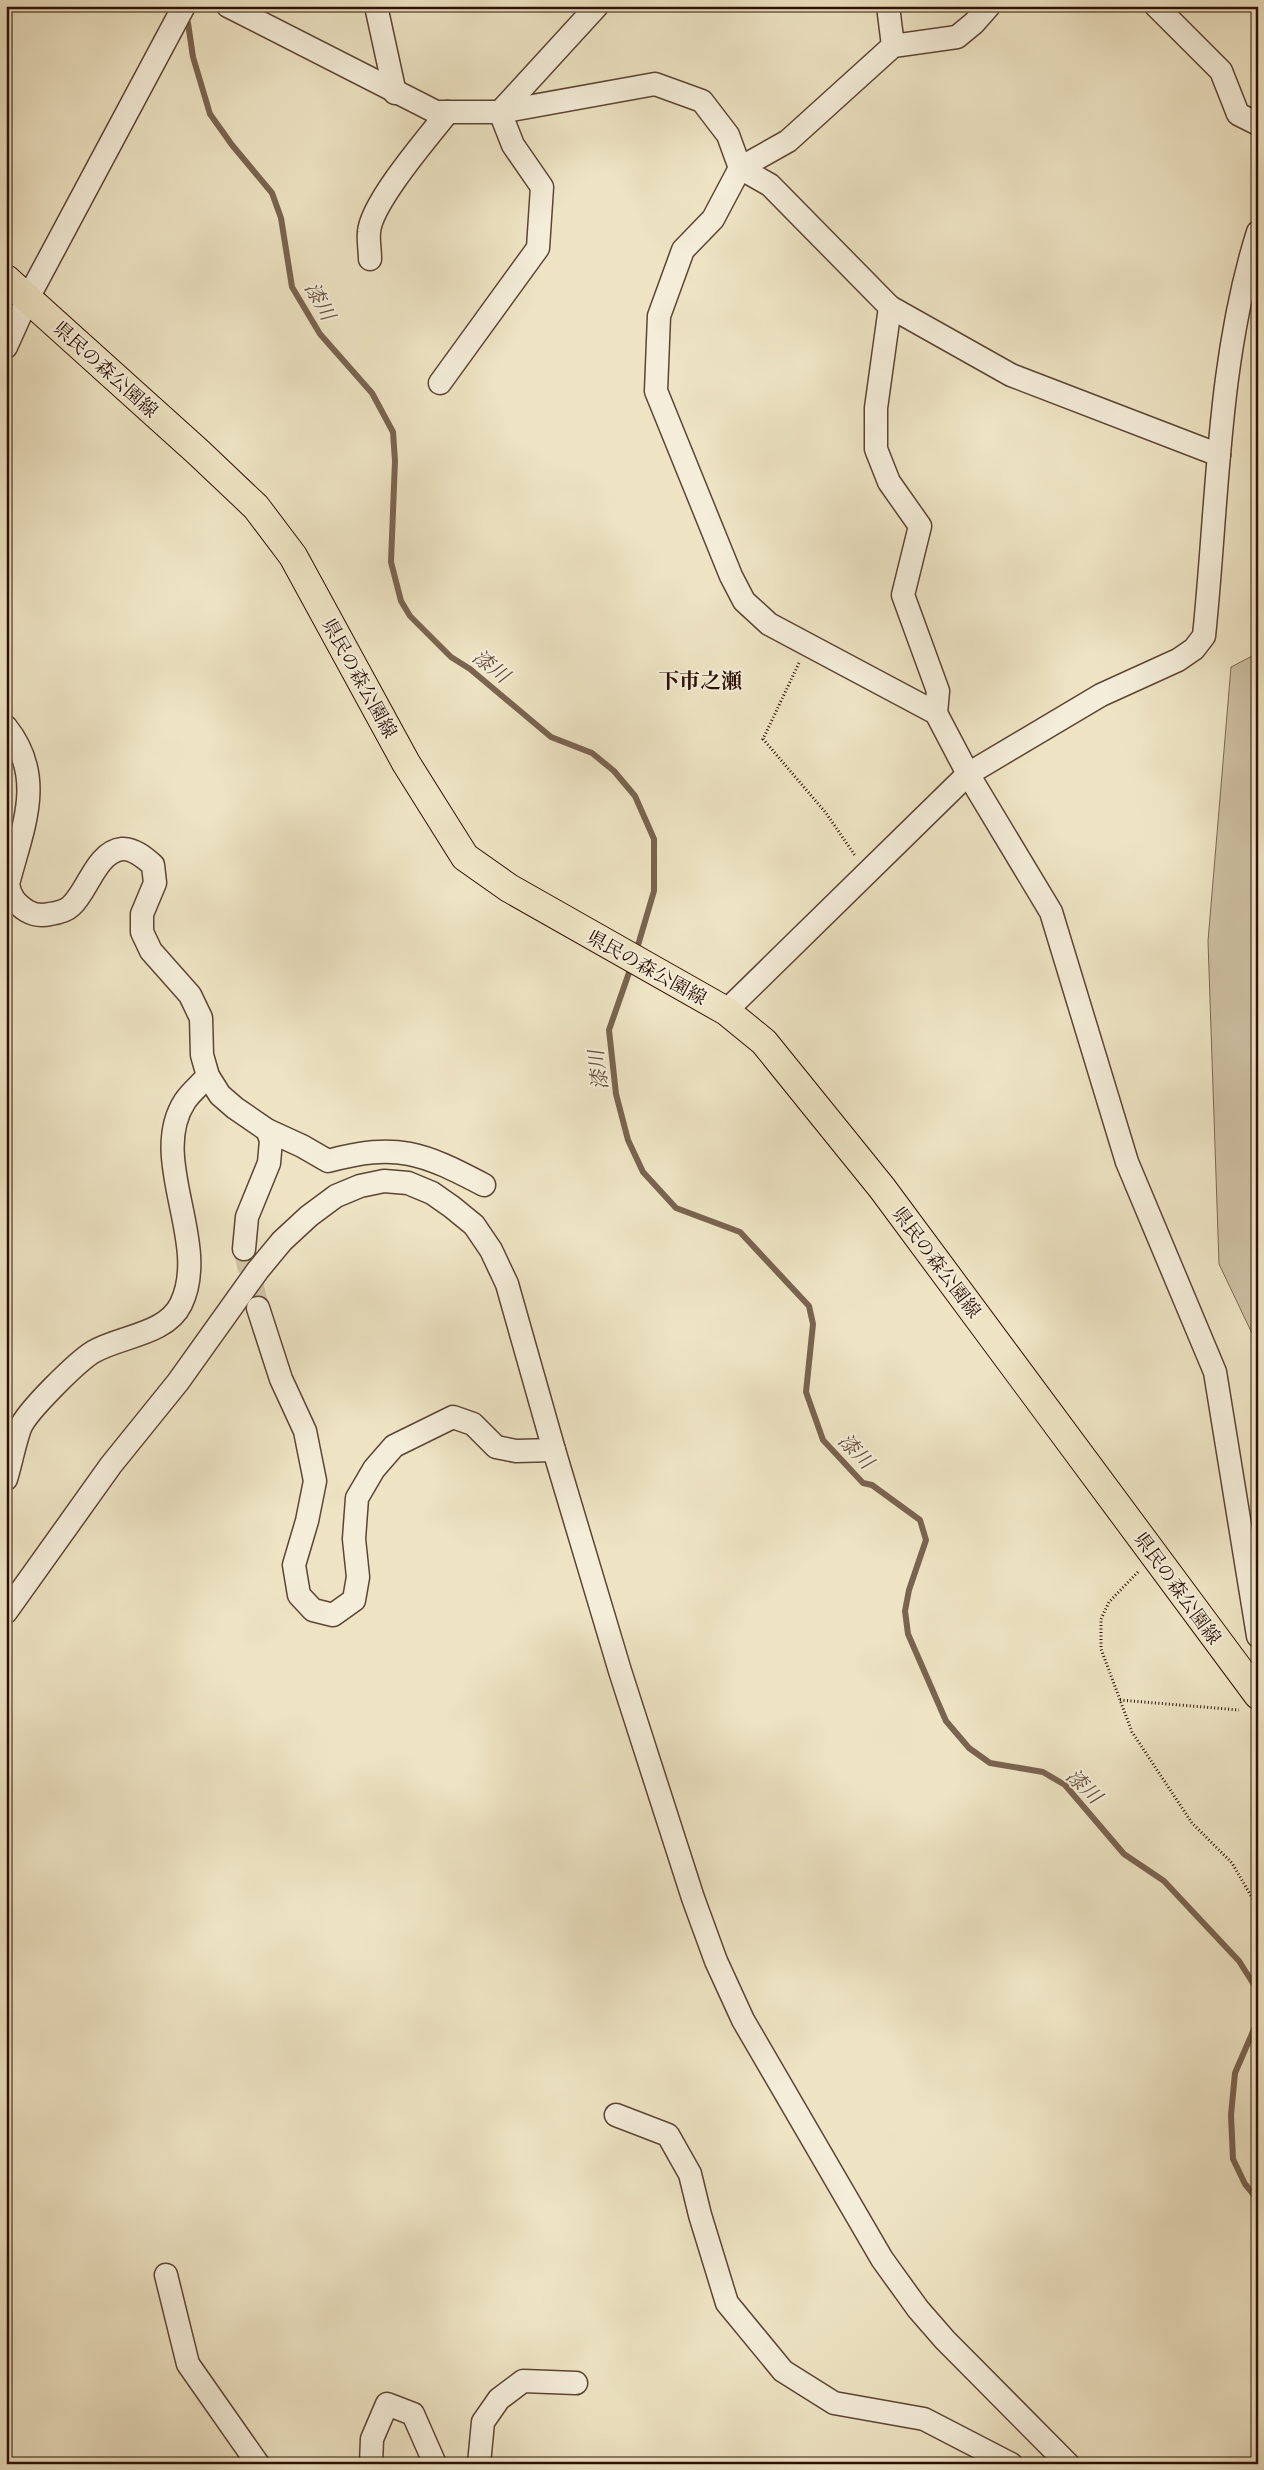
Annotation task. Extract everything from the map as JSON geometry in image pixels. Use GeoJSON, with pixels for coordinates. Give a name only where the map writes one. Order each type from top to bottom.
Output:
{"type":"FeatureCollection","features":[{"type":"Feature","properties":{"kind":"main road","name":"県民の森公園線"},"geometry":{"type":"LineString","coordinates":[[6,279],[256,507],[293,556],[406,763],[465,857],[509,888],[726,1011],[764,1042],[882,1188],[1154,1555],[1253,1703]]}},
{"type":"Feature","properties":{"kind":"street"},"geometry":{"type":"LineString","coordinates":[[6,347],[28,298],[184,6]]}},
{"type":"Feature","properties":{"kind":"street"},"geometry":{"type":"LineString","coordinates":[[228,6],[395,93],[436,112],[500,112],[656,84],[702,101],[728,136],[740,168],[770,185],[890,308],[1011,375],[1219,455]]}},
{"type":"Feature","properties":{"kind":"street"},"geometry":{"type":"LineString","coordinates":[[376,6],[395,93]]}},
{"type":"Feature","properties":{"kind":"street"},"geometry":{"type":"LineString","coordinates":[[500,112],[597,6]]}},
{"type":"Feature","properties":{"kind":"street"},"geometry":{"type":"LineString","coordinates":[[888,6],[893,46]]}},
{"type":"Feature","properties":{"kind":"street"},"geometry":{"type":"LineString","coordinates":[[936,713],[769,624],[744,601],[731,576],[656,391],[659,316],[683,250],[713,219],[740,168],[788,141],[893,46],[957,37],[974,24],[989,6]]}},
{"type":"Feature","properties":{"kind":"street"},"geometry":{"type":"LineString","coordinates":[[1156,6],[1221,71],[1238,114],[1258,124]]}},
{"type":"Feature","properties":{"kind":"street"},"geometry":{"type":"LineString","coordinates":[[370,259],[369,230],[379,207],[398,177],[448,112]]}},
{"type":"Feature","properties":{"kind":"street"},"geometry":{"type":"LineString","coordinates":[[440,383],[538,248],[542,187],[513,145],[500,112]]}},
{"type":"Feature","properties":{"kind":"street"},"geometry":{"type":"LineString","coordinates":[[726,1011],[968,774],[1101,694],[1178,660],[1194,649],[1204,636],[1219,455],[1235,324],[1246,269],[1258,232]]}},
{"type":"Feature","properties":{"kind":"street"},"geometry":{"type":"LineString","coordinates":[[890,308],[876,408],[876,449],[889,482],[920,526],[903,595],[938,691],[936,713],[968,774],[1051,912],[1127,1162],[1215,1372],[1258,1636]]}},
{"type":"Feature","properties":{"kind":"street"},"geometry":{"type":"LineString","coordinates":[[6,727],[22,753],[29,779],[30,796],[8,884],[10,895],[19,906],[43,916],[59,913],[71,907],[103,861],[112,852],[123,849],[140,855],[153,865],[156,883],[142,914],[142,932],[150,951],[190,995],[201,1018],[202,1055],[208,1076],[220,1095],[234,1108],[267,1130],[302,1146],[328,1161],[360,1152],[387,1150],[417,1155],[448,1167],[484,1185]]}},
{"type":"Feature","properties":{"kind":"street"},"geometry":{"type":"LineString","coordinates":[[6,1479],[21,1426],[40,1401],[92,1353],[166,1320],[180,1306],[190,1277],[188,1248],[172,1154],[173,1145],[176,1125],[184,1101],[208,1076]]}},
{"type":"Feature","properties":{"kind":"street"},"geometry":{"type":"LineString","coordinates":[[244,1249],[247,1217],[269,1163],[271,1140],[267,1130]]}},
{"type":"Feature","properties":{"kind":"street"},"geometry":{"type":"LineString","coordinates":[[6,1612],[112,1465],[178,1382],[258,1270],[276,1248],[309,1216],[336,1196],[360,1186],[384,1181],[408,1183],[432,1193],[474,1225],[491,1250],[507,1284],[620,1671],[693,1898],[716,1961],[743,2020],[882,2259],[918,2310],[945,2340],[1068,2464]]}},
{"type":"Feature","properties":{"kind":"street"},"geometry":{"type":"LineString","coordinates":[[258,1308],[281,1379],[305,1431],[312,1464],[315,1481],[307,1520],[294,1565],[299,1595],[313,1610],[333,1615],[354,1600],[358,1578],[354,1539],[357,1498],[374,1469],[394,1446],[452,1417],[472,1424],[496,1447],[516,1451],[554,1450]]}},
{"type":"Feature","properties":{"kind":"street"},"geometry":{"type":"LineString","coordinates":[[616,2115],[668,2135],[690,2174],[700,2215],[727,2303],[783,2371],[834,2402],[924,2419],[1011,2464]]}},
{"type":"Feature","properties":{"kind":"street"},"geometry":{"type":"LineString","coordinates":[[166,2275],[188,2364],[258,2464]]}},
{"type":"Feature","properties":{"kind":"street"},"geometry":{"type":"LineString","coordinates":[[479,2464],[483,2422],[499,2399],[523,2381],[576,2383]]}},
{"type":"Feature","properties":{"kind":"street"},"geometry":{"type":"LineString","coordinates":[[371,2464],[372,2439],[387,2404],[413,2414],[436,2464]]}},
{"type":"Feature","properties":{"kind":"path"},"geometry":{"type":"LineString","coordinates":[[808,644],[763,739],[826,813],[866,872]]}},
{"type":"Feature","properties":{"kind":"path"},"geometry":{"type":"LineString","coordinates":[[1154,1555],[1109,1602],[1102,1619],[1101,1649],[1132,1732],[1167,1788],[1192,1822],[1232,1863],[1258,1908]]}},
{"type":"Feature","properties":{"kind":"path"},"geometry":{"type":"LineString","coordinates":[[1120,1700],[1253,1703]]}},
{"type":"Feature","properties":{"kind":"shaded area"},"geometry":{"type":"Polygon","coordinates":[[[1258,653],[1258,1346],[1219,1264],[1208,941],[1231,667],[1258,653]]]}},
{"type":"Feature","properties":{"kind":"waterway","name":"漆川"},"geometry":{"type":"LineString","coordinates":[[188,23],[193,57],[210,114],[232,145],[272,193],[281,218],[292,287],[320,334],[372,393],[393,432],[395,461],[391,562],[401,601],[410,616],[451,657],[470,669],[551,737],[592,753],[614,771],[635,796],[654,839],[654,891],[636,952]]}},
{"type":"Feature","properties":{"kind":"waterway","name":"漆川"},"geometry":{"type":"LineString","coordinates":[[632,964],[609,1030],[616,1094],[628,1140],[643,1172],[676,1208],[740,1232],[809,1306],[813,1324],[806,1392],[823,1440],[863,1483],[872,1485],[920,1520],[926,1540],[909,1590],[905,1611],[908,1634],[946,1721],[969,1748],[990,1763],[1043,1772],[1065,1785],[1124,1854],[1164,1881],[1239,1961],[1258,1991]]}},
{"type":"Feature","properties":{"kind":"waterway","name":"漆川"},"geometry":{"type":"LineString","coordinates":[[1258,2020],[1235,2073],[1231,2115],[1233,2159],[1245,2184],[1258,2200]]}},
{"type":"Feature","properties":{"kind":"tunnel"},"geometry":{"type":"LineString","coordinates":[[244,1249],[258,1308]]}},
{"type":"Feature","properties":{"kind":"district","name":"下市之瀬"},"geometry":{"type":"Point","coordinates":[700,681]}}]}
